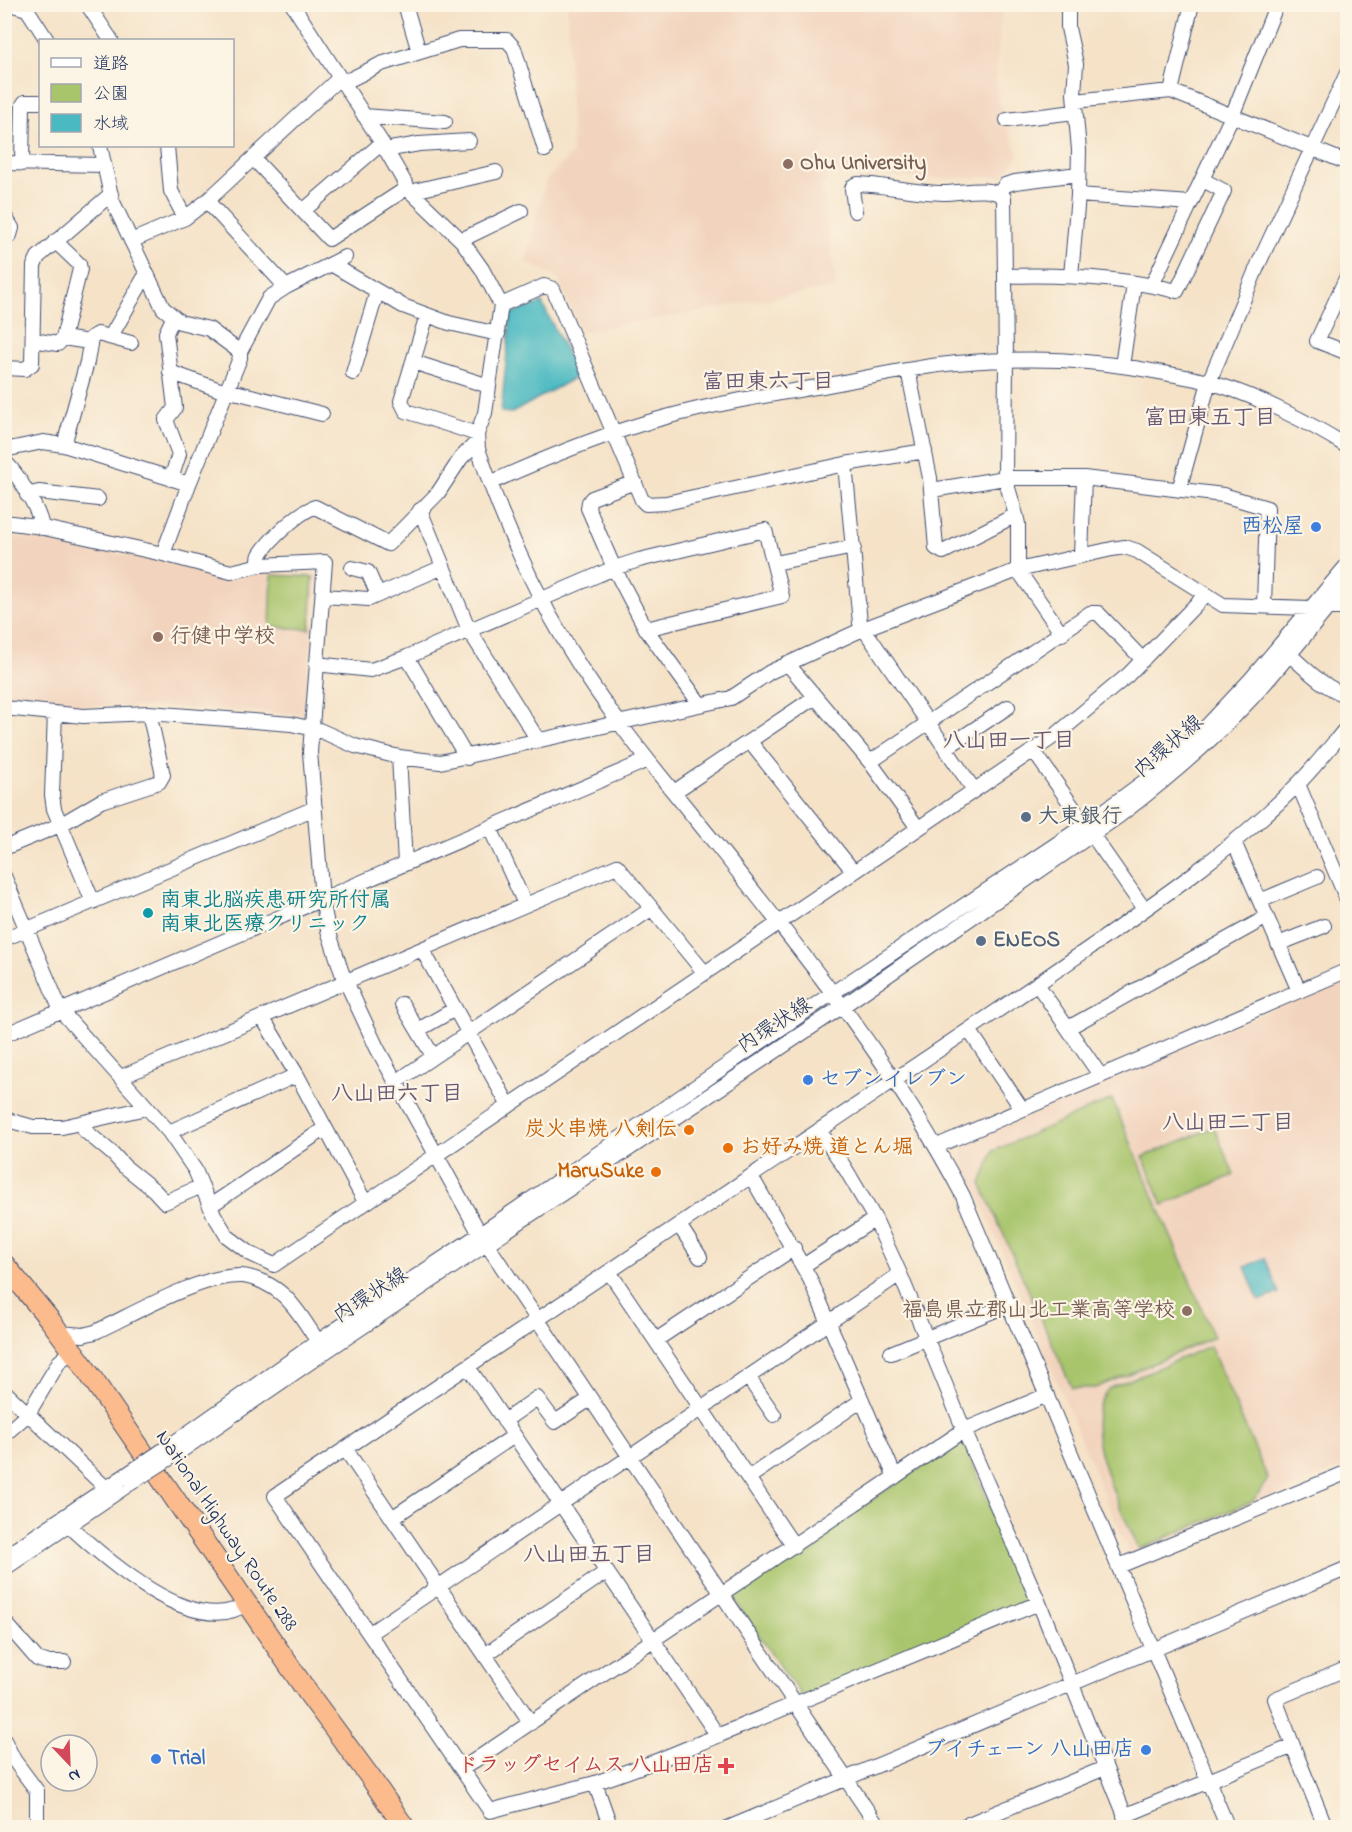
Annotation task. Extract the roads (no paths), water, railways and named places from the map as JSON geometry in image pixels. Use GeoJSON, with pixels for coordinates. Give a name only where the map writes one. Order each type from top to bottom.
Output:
{"type":"FeatureCollection","features":[{"type":"Feature","properties":{"kind":"highway","name":"National Highway Route 288"},"geometry":{"type":"LineString","coordinates":[[4,1264],[60,1334],[99,1400],[244,1606],[405,1827]]}},
{"type":"Feature","properties":{"kind":"highway","name":"National Highway Route 288"},"geometry":{"type":"LineString","coordinates":[[4,1280],[73,1359]]}},
{"type":"Feature","properties":{"kind":"highway","name":"National Highway Route 288"},"geometry":{"type":"LineString","coordinates":[[244,1606],[390,1827]]}},
{"type":"Feature","properties":{"kind":"street"},"geometry":{"type":"LineString","coordinates":[[10,4],[27,9],[46,39]]}},
{"type":"Feature","properties":{"kind":"street"},"geometry":{"type":"LineString","coordinates":[[260,565],[261,555],[267,547],[282,531],[312,508],[319,508],[386,545],[438,493],[477,438],[485,412],[501,305],[482,269],[460,240],[410,191],[292,4]]}},
{"type":"Feature","properties":{"kind":"street"},"geometry":{"type":"LineString","coordinates":[[405,4],[419,52]]}},
{"type":"Feature","properties":{"kind":"street"},"geometry":{"type":"LineString","coordinates":[[1068,4],[1068,28],[1077,64],[1075,107],[1079,150],[1078,195],[1071,276]]}},
{"type":"Feature","properties":{"kind":"street"},"geometry":{"type":"LineString","coordinates":[[1171,91],[1192,4]]}},
{"type":"Feature","properties":{"kind":"street"},"geometry":{"type":"LineString","coordinates":[[89,5],[110,39]]}},
{"type":"Feature","properties":{"kind":"street"},"geometry":{"type":"LineString","coordinates":[[1152,285],[1232,116],[1276,5]]}},
{"type":"Feature","properties":{"kind":"street"},"geometry":{"type":"LineString","coordinates":[[131,241],[184,218],[207,201],[335,82],[351,79],[381,64],[462,40],[507,40],[514,48],[545,150]]}},
{"type":"Feature","properties":{"kind":"street"},"geometry":{"type":"LineString","coordinates":[[1179,489],[1209,382],[1258,265],[1347,70]]}},
{"type":"Feature","properties":{"kind":"street"},"geometry":{"type":"LineString","coordinates":[[1007,120],[1171,91],[1347,163]]}},
{"type":"Feature","properties":{"kind":"street"},"geometry":{"type":"LineString","coordinates":[[22,164],[23,105],[25,102],[39,102]]}},
{"type":"Feature","properties":{"kind":"street"},"geometry":{"type":"LineString","coordinates":[[364,116],[445,122]]}},
{"type":"Feature","properties":{"kind":"street"},"geometry":{"type":"LineString","coordinates":[[303,211],[383,146],[469,141]]}},
{"type":"Feature","properties":{"kind":"street"},"geometry":{"type":"LineString","coordinates":[[105,147],[104,165],[111,194],[160,303],[173,318],[209,329],[240,352]]}},
{"type":"Feature","properties":{"kind":"street"},"geometry":{"type":"LineString","coordinates":[[167,147],[171,191],[184,218]]}},
{"type":"Feature","properties":{"kind":"street"},"geometry":{"type":"LineString","coordinates":[[253,158],[329,239],[410,191],[496,172]]}},
{"type":"Feature","properties":{"kind":"street"},"geometry":{"type":"LineString","coordinates":[[4,163],[104,165]]}},
{"type":"Feature","properties":{"kind":"street"},"geometry":{"type":"LineString","coordinates":[[999,194],[1005,185],[1015,182],[1078,174]]}},
{"type":"Feature","properties":{"kind":"street"},"geometry":{"type":"LineString","coordinates":[[1006,276],[1071,276],[1152,285],[1177,291],[1224,190],[1203,180]]}},
{"type":"Feature","properties":{"kind":"street"},"geometry":{"type":"LineString","coordinates":[[855,211],[852,189],[858,184],[943,193],[974,191],[999,194],[1005,200],[1005,477],[1018,524],[1018,570],[1062,634]]}},
{"type":"Feature","properties":{"kind":"street"},"geometry":{"type":"LineString","coordinates":[[4,368],[25,369],[32,364],[34,266],[38,257],[111,194]]}},
{"type":"Feature","properties":{"kind":"street"},"geometry":{"type":"LineString","coordinates":[[1078,195],[1191,203]]}},
{"type":"Feature","properties":{"kind":"street"},"geometry":{"type":"LineString","coordinates":[[207,201],[286,287]]}},
{"type":"Feature","properties":{"kind":"street"},"geometry":{"type":"LineString","coordinates":[[460,240],[521,210]]}},
{"type":"Feature","properties":{"kind":"street"},"geometry":{"type":"LineString","coordinates":[[4,215],[12,228],[10,235],[4,239]]}},
{"type":"Feature","properties":{"kind":"street"},"geometry":{"type":"LineString","coordinates":[[33,340],[58,344],[63,338],[80,269],[79,264],[55,241]]}},
{"type":"Feature","properties":{"kind":"street"},"geometry":{"type":"LineString","coordinates":[[163,554],[240,358],[240,352],[266,301],[286,287],[345,257]]}},
{"type":"Feature","properties":{"kind":"street"},"geometry":{"type":"LineString","coordinates":[[331,264],[399,305],[449,323],[498,334]]}},
{"type":"Feature","properties":{"kind":"street"},"geometry":{"type":"LineString","coordinates":[[1347,274],[1317,341],[1347,353]]}},
{"type":"Feature","properties":{"kind":"street"},"geometry":{"type":"LineString","coordinates":[[111,336],[128,303],[144,278],[148,276]]}},
{"type":"Feature","properties":{"kind":"street"},"geometry":{"type":"LineString","coordinates":[[1122,366],[1134,284]]}},
{"type":"Feature","properties":{"kind":"street"},"geometry":{"type":"LineString","coordinates":[[501,305],[544,286],[553,289],[644,503],[666,503],[845,464],[925,451]]}},
{"type":"Feature","properties":{"kind":"street"},"geometry":{"type":"LineString","coordinates":[[353,373],[377,292]]}},
{"type":"Feature","properties":{"kind":"street"},"geometry":{"type":"LineString","coordinates":[[427,315],[401,401],[406,411],[477,438]]}},
{"type":"Feature","properties":{"kind":"street"},"geometry":{"type":"LineString","coordinates":[[171,478],[179,454],[166,423],[167,416],[175,408],[166,333],[173,318]]}},
{"type":"Feature","properties":{"kind":"street"},"geometry":{"type":"LineString","coordinates":[[64,445],[87,362],[89,342],[95,335],[111,336],[131,343]]}},
{"type":"Feature","properties":{"kind":"street"},"geometry":{"type":"LineString","coordinates":[[63,338],[89,342]]}},
{"type":"Feature","properties":{"kind":"street"},"geometry":{"type":"LineString","coordinates":[[490,483],[556,453],[614,433],[702,409],[908,370],[954,363],[1006,359],[1067,359],[1122,366],[1209,382],[1294,418],[1347,447]]}},
{"type":"Feature","properties":{"kind":"street"},"geometry":{"type":"LineString","coordinates":[[413,362],[489,386]]}},
{"type":"Feature","properties":{"kind":"street"},"geometry":{"type":"LineString","coordinates":[[908,370],[932,490],[935,547],[941,552],[1016,515]]}},
{"type":"Feature","properties":{"kind":"street"},"geometry":{"type":"LineString","coordinates":[[170,372],[220,390],[322,414]]}},
{"type":"Feature","properties":{"kind":"street"},"geometry":{"type":"LineString","coordinates":[[477,438],[490,483],[541,599],[569,649],[618,723],[834,992],[937,1146],[963,1196],[1010,1304],[1228,1827]]}},
{"type":"Feature","properties":{"kind":"street"},"geometry":{"type":"LineString","coordinates":[[4,450],[43,442],[64,445],[189,484]]}},
{"type":"Feature","properties":{"kind":"street"},"geometry":{"type":"LineString","coordinates":[[4,461],[27,495],[42,528]]}},
{"type":"Feature","properties":{"kind":"street"},"geometry":{"type":"LineString","coordinates":[[845,464],[860,623],[974,790]]}},
{"type":"Feature","properties":{"kind":"street"},"geometry":{"type":"LineString","coordinates":[[932,490],[1005,477],[1084,478],[1223,495],[1267,508],[1264,606]]}},
{"type":"Feature","properties":{"kind":"street"},"geometry":{"type":"LineString","coordinates":[[1081,555],[1084,478]]}},
{"type":"Feature","properties":{"kind":"street"},"geometry":{"type":"LineString","coordinates":[[634,482],[592,498],[588,508],[646,629],[700,704]]}},
{"type":"Feature","properties":{"kind":"street"},"geometry":{"type":"LineString","coordinates":[[27,495],[39,492],[98,499]]}},
{"type":"Feature","properties":{"kind":"street"},"geometry":{"type":"LineString","coordinates":[[420,510],[469,630],[538,740]]}},
{"type":"Feature","properties":{"kind":"street"},"geometry":{"type":"LineString","coordinates":[[4,522],[163,554],[231,573],[260,565],[325,562],[310,728],[322,900],[328,930],[362,1018],[484,1239],[879,1827]]}},
{"type":"Feature","properties":{"kind":"street"},"geometry":{"type":"LineString","coordinates":[[316,664],[371,670],[408,657],[615,568],[639,560],[765,530],[782,596],[646,629]]}},
{"type":"Feature","properties":{"kind":"street"},"geometry":{"type":"LineString","coordinates":[[775,563],[854,547]]}},
{"type":"Feature","properties":{"kind":"street"},"geometry":{"type":"LineString","coordinates":[[4,708],[83,716],[149,713],[250,720],[310,728],[355,746],[399,757],[440,762],[467,758],[737,696],[758,678],[863,629],[1018,570],[1116,548],[1131,548],[1149,556],[1223,605],[1347,608]]}},
{"type":"Feature","properties":{"kind":"street"},"geometry":{"type":"LineString","coordinates":[[484,1239],[834,992],[1088,830],[1206,727],[1251,679],[1347,564]]}},
{"type":"Feature","properties":{"kind":"street"},"geometry":{"type":"LineString","coordinates":[[323,596],[369,599],[443,567]]}},
{"type":"Feature","properties":{"kind":"street"},"geometry":{"type":"LineString","coordinates":[[352,568],[368,572],[378,595]]}},
{"type":"Feature","properties":{"kind":"street","name":"内環状線"},"geometry":{"type":"LineString","coordinates":[[126,1481],[321,1347],[484,1239],[843,1006],[1088,830],[1159,785],[1252,698],[1347,583]]}},
{"type":"Feature","properties":{"kind":"street"},"geometry":{"type":"LineString","coordinates":[[4,876],[62,1011],[169,1132],[195,1170],[210,1206],[227,1236],[250,1254],[274,1265],[704,972],[780,924],[1033,750],[1094,705],[1143,660],[1206,594]]}},
{"type":"Feature","properties":{"kind":"street"},"geometry":{"type":"LineString","coordinates":[[870,762],[1090,613],[1098,613],[1143,660]]}},
{"type":"Feature","properties":{"kind":"street"},"geometry":{"type":"LineString","coordinates":[[1289,654],[1318,681],[1347,696]]}},
{"type":"Feature","properties":{"kind":"street"},"geometry":{"type":"LineString","coordinates":[[408,657],[467,758]]}},
{"type":"Feature","properties":{"kind":"street"},"geometry":{"type":"LineString","coordinates":[[787,663],[870,762],[918,828]]}},
{"type":"Feature","properties":{"kind":"street"},"geometry":{"type":"LineString","coordinates":[[674,792],[815,696]]}},
{"type":"Feature","properties":{"kind":"street"},"geometry":{"type":"LineString","coordinates":[[946,748],[1008,707]]}},
{"type":"Feature","properties":{"kind":"street"},"geometry":{"type":"LineString","coordinates":[[55,713],[52,795],[54,809],[93,902]]}},
{"type":"Feature","properties":{"kind":"street"},"geometry":{"type":"LineString","coordinates":[[4,848],[60,825],[101,801],[154,784],[162,779],[149,713]]}},
{"type":"Feature","properties":{"kind":"street"},"geometry":{"type":"LineString","coordinates":[[1039,1603],[718,1736],[595,1783],[490,1811],[275,1496],[610,1273],[1144,909],[1234,842],[1298,784],[1347,726]]}},
{"type":"Feature","properties":{"kind":"street"},"geometry":{"type":"LineString","coordinates":[[750,742],[854,872]]}},
{"type":"Feature","properties":{"kind":"street"},"geometry":{"type":"LineString","coordinates":[[1033,750],[1144,909]]}},
{"type":"Feature","properties":{"kind":"street"},"geometry":{"type":"LineString","coordinates":[[399,757],[405,863]]}},
{"type":"Feature","properties":{"kind":"street"},"geometry":{"type":"LineString","coordinates":[[4,1035],[648,760]]}},
{"type":"Feature","properties":{"kind":"street"},"geometry":{"type":"LineString","coordinates":[[1298,784],[1347,902]]}},
{"type":"Feature","properties":{"kind":"street"},"geometry":{"type":"LineString","coordinates":[[4,939],[315,808]]}},
{"type":"Feature","properties":{"kind":"street"},"geometry":{"type":"LineString","coordinates":[[490,828],[525,904]]}},
{"type":"Feature","properties":{"kind":"street"},"geometry":{"type":"LineString","coordinates":[[1234,842],[1299,991]]}},
{"type":"Feature","properties":{"kind":"street"},"geometry":{"type":"LineString","coordinates":[[122,1077],[617,866],[704,972]]}},
{"type":"Feature","properties":{"kind":"street"},"geometry":{"type":"LineString","coordinates":[[1260,901],[1317,877]]}},
{"type":"Feature","properties":{"kind":"street"},"geometry":{"type":"LineString","coordinates":[[396,1082],[651,909]]}},
{"type":"Feature","properties":{"kind":"street"},"geometry":{"type":"LineString","coordinates":[[1068,1028],[1267,917]]}},
{"type":"Feature","properties":{"kind":"street"},"geometry":{"type":"LineString","coordinates":[[1278,944],[1324,926]]}},
{"type":"Feature","properties":{"kind":"street"},"geometry":{"type":"LineString","coordinates":[[422,949],[509,1106]]}},
{"type":"Feature","properties":{"kind":"street"},"geometry":{"type":"LineString","coordinates":[[937,1146],[1347,970]]}},
{"type":"Feature","properties":{"kind":"street"},"geometry":{"type":"LineString","coordinates":[[1037,984],[1100,1075]]}},
{"type":"Feature","properties":{"kind":"street"},"geometry":{"type":"LineString","coordinates":[[402,1004],[433,1056]]}},
{"type":"Feature","properties":{"kind":"street"},"geometry":{"type":"LineString","coordinates":[[418,1030],[455,1009]]}},
{"type":"Feature","properties":{"kind":"street"},"geometry":{"type":"LineString","coordinates":[[262,1017],[297,1075],[365,1202]]}},
{"type":"Feature","properties":{"kind":"street"},"geometry":{"type":"LineString","coordinates":[[969,1030],[1022,1109]]}},
{"type":"Feature","properties":{"kind":"street"},"geometry":{"type":"LineString","coordinates":[[169,1132],[297,1075]]}},
{"type":"Feature","properties":{"kind":"street"},"geometry":{"type":"LineString","coordinates":[[4,1119],[33,1127],[62,1127],[146,1108]]}},
{"type":"Feature","properties":{"kind":"street"},"geometry":{"type":"LineString","coordinates":[[81,1124],[84,1130],[114,1154],[124,1166],[165,1202],[202,1186]]}},
{"type":"Feature","properties":{"kind":"street"},"geometry":{"type":"LineString","coordinates":[[210,1206],[324,1129]]}},
{"type":"Feature","properties":{"kind":"street"},"geometry":{"type":"LineString","coordinates":[[819,1130],[845,1168],[874,1219],[900,1274],[1039,1603],[1127,1822],[1208,1780],[1293,1746]]}},
{"type":"Feature","properties":{"kind":"street"},"geometry":{"type":"LineString","coordinates":[[751,1176],[794,1248],[830,1322],[895,1477]]}},
{"type":"Feature","properties":{"kind":"street"},"geometry":{"type":"LineString","coordinates":[[803,1266],[874,1219]]}},
{"type":"Feature","properties":{"kind":"street"},"geometry":{"type":"LineString","coordinates":[[679,1225],[700,1257]]}},
{"type":"Feature","properties":{"kind":"street"},"geometry":{"type":"LineString","coordinates":[[656,1340],[794,1248]]}},
{"type":"Feature","properties":{"kind":"street"},"geometry":{"type":"LineString","coordinates":[[610,1273],[794,1546]]}},
{"type":"Feature","properties":{"kind":"street"},"geometry":{"type":"LineString","coordinates":[[370,1633],[900,1274]]}},
{"type":"Feature","properties":{"kind":"street"},"geometry":{"type":"LineString","coordinates":[[60,1334],[83,1335],[95,1332],[191,1287],[212,1280],[243,1276],[264,1283],[286,1297],[321,1347]]}},
{"type":"Feature","properties":{"kind":"street"},"geometry":{"type":"LineString","coordinates":[[891,1353],[1010,1304]]}},
{"type":"Feature","properties":{"kind":"street"},"geometry":{"type":"LineString","coordinates":[[5,1433],[28,1414],[59,1362],[73,1359],[95,1332]]}},
{"type":"Feature","properties":{"kind":"street"},"geometry":{"type":"LineString","coordinates":[[468,1367],[718,1736]]}},
{"type":"Feature","properties":{"kind":"street"},"geometry":{"type":"LineString","coordinates":[[748,1377],[774,1415]]}},
{"type":"Feature","properties":{"kind":"street"},"geometry":{"type":"LineString","coordinates":[[4,1391],[106,1488]]}},
{"type":"Feature","properties":{"kind":"street"},"geometry":{"type":"LineString","coordinates":[[462,1769],[964,1430],[1047,1395]]}},
{"type":"Feature","properties":{"kind":"street"},"geometry":{"type":"LineString","coordinates":[[504,1420],[537,1398],[555,1422],[590,1399]]}},
{"type":"Feature","properties":{"kind":"street"},"geometry":{"type":"LineString","coordinates":[[748,1478],[862,1400]]}},
{"type":"Feature","properties":{"kind":"street"},"geometry":{"type":"LineString","coordinates":[[392,1518],[514,1436]]}},
{"type":"Feature","properties":{"kind":"street"},"geometry":{"type":"LineString","coordinates":[[346,1450],[531,1723]]}},
{"type":"Feature","properties":{"kind":"street"},"geometry":{"type":"LineString","coordinates":[[1119,1566],[1347,1472]]}},
{"type":"Feature","properties":{"kind":"street"},"geometry":{"type":"LineString","coordinates":[[4,1569],[106,1488],[126,1481]]}},
{"type":"Feature","properties":{"kind":"street"},"geometry":{"type":"LineString","coordinates":[[4,1557],[65,1522],[126,1481]]}},
{"type":"Feature","properties":{"kind":"street"},"geometry":{"type":"LineString","coordinates":[[65,1522],[115,1566],[150,1589],[181,1605],[219,1613],[244,1606]]}},
{"type":"Feature","properties":{"kind":"street"},"geometry":{"type":"LineString","coordinates":[[728,1827],[1347,1568]]}},
{"type":"Feature","properties":{"kind":"street"},"geometry":{"type":"LineString","coordinates":[[485,1655],[606,1572]]}},
{"type":"Feature","properties":{"kind":"street"},"geometry":{"type":"LineString","coordinates":[[4,1622],[37,1659],[46,1662],[64,1662]]}},
{"type":"Feature","properties":{"kind":"street"},"geometry":{"type":"LineString","coordinates":[[1326,1827],[1275,1700],[1347,1668]]}},
{"type":"Feature","properties":{"kind":"street"},"geometry":{"type":"LineString","coordinates":[[4,1740],[14,1760],[38,1791],[37,1827]]}},
{"type":"Feature","properties":{"kind":"street"},"geometry":{"type":"LineString","coordinates":[[964,1827],[1105,1767]]}},
{"type":"Feature","properties":{"kind":"street"},"geometry":{"type":"LineString","coordinates":[[595,1783],[611,1827]]}},
{"type":"Feature","properties":{"kind":"water"},"geometry":{"type":"Polygon","coordinates":[[[542,303],[578,376],[512,413],[501,412],[511,313],[542,303]]]}},
{"type":"Feature","properties":{"kind":"water"},"geometry":{"type":"Polygon","coordinates":[[[1265,1258],[1279,1293],[1259,1301],[1245,1267],[1265,1258]]]}},
{"type":"Feature","properties":{"kind":"place","name":"Ohu University"},"geometry":{"type":"Point","coordinates":[788,164]}},
{"type":"Feature","properties":{"kind":"place","name":"西松屋"},"geometry":{"type":"Point","coordinates":[1316,527]}},
{"type":"Feature","properties":{"kind":"place","name":"行健中学校"},"geometry":{"type":"Point","coordinates":[158,637]}},
{"type":"Feature","properties":{"kind":"place","name":"大東銀行"},"geometry":{"type":"Point","coordinates":[1026,817]}},
{"type":"Feature","properties":{"kind":"place","name":"南東北脳疾患研究所付属 南東北医療クリニック"},"geometry":{"type":"Point","coordinates":[148,913]}},
{"type":"Feature","properties":{"kind":"place","name":"ENEOS"},"geometry":{"type":"Point","coordinates":[981,941]}},
{"type":"Feature","properties":{"kind":"place","name":"セブンイレブン"},"geometry":{"type":"Point","coordinates":[808,1080]}},
{"type":"Feature","properties":{"kind":"place","name":"炭火串焼 八剣伝"},"geometry":{"type":"Point","coordinates":[689,1130]}},
{"type":"Feature","properties":{"kind":"place","name":"お好み焼 道とん堀"},"geometry":{"type":"Point","coordinates":[728,1148]}},
{"type":"Feature","properties":{"kind":"place","name":"MaruSuke"},"geometry":{"type":"Point","coordinates":[656,1172]}},
{"type":"Feature","properties":{"kind":"place","name":"福島県立郡山北工業高等学校"},"geometry":{"type":"Point","coordinates":[1187,1311]}},
{"type":"Feature","properties":{"kind":"place","name":"ブイチェーン 八山田店"},"geometry":{"type":"Point","coordinates":[1146,1750]}},
{"type":"Feature","properties":{"kind":"place","name":"Trial"},"geometry":{"type":"Point","coordinates":[156,1759]}},
{"type":"Feature","properties":{"kind":"place","name":"ドラッグセイムス 八山田店"},"geometry":{"type":"Point","coordinates":[726,1766]}},
{"type":"Feature","properties":{"kind":"district","name":"富田東六丁目"},"geometry":{"type":"Point","coordinates":[768,383]}},
{"type":"Feature","properties":{"kind":"district","name":"富田東五丁目"},"geometry":{"type":"Point","coordinates":[1210,419]}},
{"type":"Feature","properties":{"kind":"district","name":"八山田一丁目"},"geometry":{"type":"Point","coordinates":[1009,742]}},
{"type":"Feature","properties":{"kind":"district","name":"八山田六丁目"},"geometry":{"type":"Point","coordinates":[397,1095]}},
{"type":"Feature","properties":{"kind":"district","name":"八山田二丁目"},"geometry":{"type":"Point","coordinates":[1228,1124]}},
{"type":"Feature","properties":{"kind":"district","name":"八山田五丁目"},"geometry":{"type":"Point","coordinates":[589,1556]}}]}
